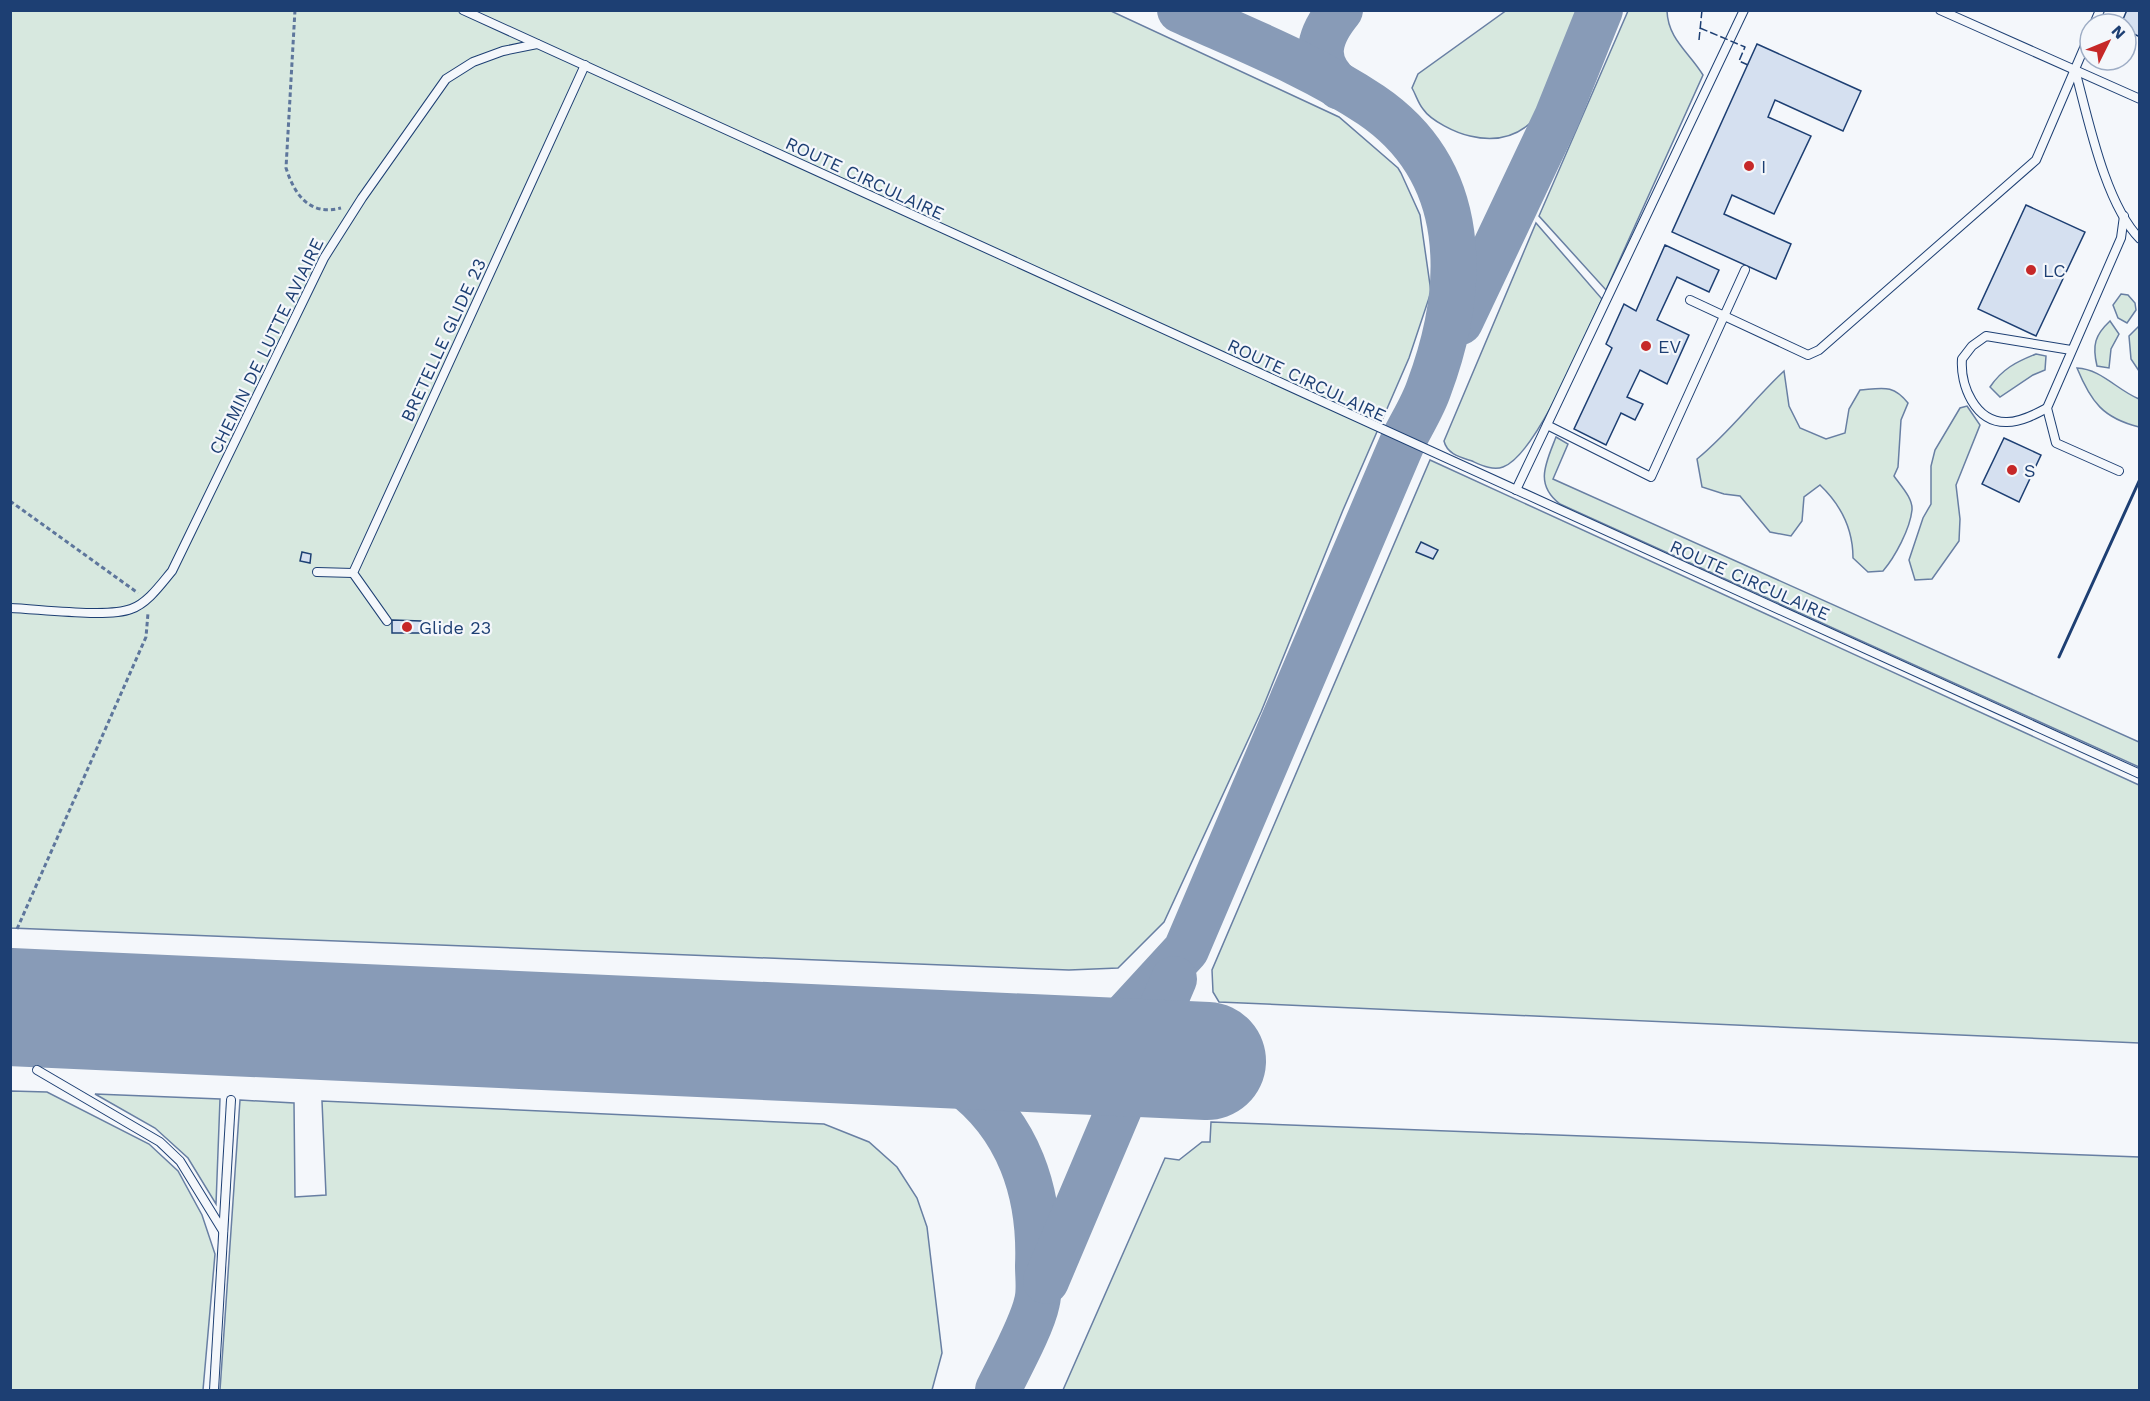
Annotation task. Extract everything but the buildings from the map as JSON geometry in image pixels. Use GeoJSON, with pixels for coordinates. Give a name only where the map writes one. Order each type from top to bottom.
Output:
{"type":"FeatureCollection","features":[{"type":"Feature","properties":{"kind":"lane","name":"ROUTE CIRCULAIRE"},"geometry":{"type":"LineString","coordinates":[[463,10],[2139,774]]}},
{"type":"Feature","properties":{"kind":"lane"},"geometry":{"type":"LineString","coordinates":[[1516,490],[1744,10]]}},
{"type":"Feature","properties":{"kind":"lane"},"geometry":{"type":"LineString","coordinates":[[1940,10],[2139,99]]}},
{"type":"Feature","properties":{"kind":"lane","name":"CHEMIN DE LUTTE AVIAIRE"},"geometry":{"type":"LineString","coordinates":[[10,608],[107,612],[131,609],[147,599],[172,571],[324,258],[362,198],[446,79],[473,62],[503,51],[537,44]]}},
{"type":"Feature","properties":{"kind":"lane"},"geometry":{"type":"LineString","coordinates":[[1690,300],[1808,355],[1819,350],[2036,160],[2078,63]]}},
{"type":"Feature","properties":{"kind":"lane","name":"BRETELLE GLIDE 23"},"geometry":{"type":"LineString","coordinates":[[353,573],[585,65]]}},
{"type":"Feature","properties":{"kind":"lane"},"geometry":{"type":"LineString","coordinates":[[2075,70],[2104,173],[2124,216],[2139,239]]}},
{"type":"Feature","properties":{"kind":"lane"},"geometry":{"type":"LineString","coordinates":[[2119,471],[2056,444],[2048,408],[2121,238],[2124,216]]}},
{"type":"Feature","properties":{"kind":"lane"},"geometry":{"type":"LineString","coordinates":[[1547,425],[1651,477],[1745,270]]}},
{"type":"Feature","properties":{"kind":"lane"},"geometry":{"type":"LineString","coordinates":[[2048,408],[2033,416],[2006,423],[1991,417],[1971,401],[1965,389],[1962,359],[1972,346],[1986,336],[2071,350]]}},
{"type":"Feature","properties":{"kind":"lane"},"geometry":{"type":"LineString","coordinates":[[317,572],[353,573],[387,621]]}},
{"type":"Feature","properties":{"kind":"lane"},"geometry":{"type":"LineString","coordinates":[[37,1070],[160,1142],[180,1161],[223,1232]]}},
{"type":"Feature","properties":{"kind":"lane"},"geometry":{"type":"LineString","coordinates":[[214,1390],[231,1100]]}},
{"type":"Feature","properties":{"kind":"path"},"geometry":{"type":"LineString","coordinates":[[295,10],[286,168],[292,187],[304,202],[326,212],[345,207],[362,198]]}},
{"type":"Feature","properties":{"kind":"path"},"geometry":{"type":"LineString","coordinates":[[10,501],[147,599],[149,621],[146,637],[17,929]]}},
{"type":"Feature","properties":{"kind":"shaded area"},"geometry":{"type":"Polygon","coordinates":[[[1507,10],[1588,11],[1560,79],[1549,100],[1535,119],[1518,132],[1496,138],[1470,136],[1444,126],[1432,118],[1418,102],[1412,88],[1418,74],[1507,10]]]}},
{"type":"Feature","properties":{"kind":"shaded area"},"geometry":{"type":"Polygon","coordinates":[[[10,11],[1111,11],[1339,117],[1401,173],[1420,215],[1431,292],[1409,358],[1343,510],[1261,712],[1164,922],[1118,968],[1069,970],[11,928],[10,11]]]}},
{"type":"Feature","properties":{"kind":"shaded area"},"geometry":{"type":"Polygon","coordinates":[[[1628,11],[1667,11],[1671,30],[1703,75],[1606,290],[1539,216],[1628,11]]]}},
{"type":"Feature","properties":{"kind":"shaded area"},"geometry":{"type":"Polygon","coordinates":[[[1536,223],[1602,299],[1573,364],[1531,440],[1516,458],[1503,467],[1491,468],[1455,454],[1448,449],[1444,441],[1536,223]]]}},
{"type":"Feature","properties":{"kind":"shaded area"},"geometry":{"type":"Polygon","coordinates":[[[2121,294],[2128,295],[2135,303],[2136,310],[2127,323],[2118,318],[2113,305],[2121,294]]]}},
{"type":"Feature","properties":{"kind":"shaded area"},"geometry":{"type":"Polygon","coordinates":[[[2110,321],[2119,334],[2111,349],[2109,368],[2097,366],[2095,346],[2101,331],[2110,321]]]}},
{"type":"Feature","properties":{"kind":"shaded area"},"geometry":{"type":"Polygon","coordinates":[[[2139,326],[2139,371],[2131,359],[2129,336],[2139,326]]]}},
{"type":"Feature","properties":{"kind":"shaded area"},"geometry":{"type":"Polygon","coordinates":[[[2036,354],[2046,356],[2045,370],[2033,375],[2000,397],[1990,387],[1999,375],[2010,367],[2036,354]]]}},
{"type":"Feature","properties":{"kind":"shaded area"},"geometry":{"type":"Polygon","coordinates":[[[2077,368],[2094,372],[2139,399],[2139,427],[2116,419],[2100,407],[2093,399],[2077,368]]]}},
{"type":"Feature","properties":{"kind":"shaded area"},"geometry":{"type":"Polygon","coordinates":[[[1784,371],[1789,406],[1800,428],[1826,439],[1845,433],[1849,409],[1860,390],[1881,388],[1892,390],[1908,403],[1901,420],[1898,467],[1894,476],[1908,496],[1912,510],[1901,542],[1883,571],[1868,572],[1853,558],[1851,537],[1840,509],[1820,485],[1804,497],[1802,521],[1791,536],[1770,532],[1740,496],[1702,487],[1697,459],[1784,371]]]}},
{"type":"Feature","properties":{"kind":"shaded area"},"geometry":{"type":"Polygon","coordinates":[[[1967,406],[1980,425],[1956,485],[1960,519],[1959,541],[1932,579],[1915,580],[1909,560],[1923,518],[1931,504],[1931,466],[1935,450],[1960,408],[1967,406]]]}},
{"type":"Feature","properties":{"kind":"shaded area"},"geometry":{"type":"Polygon","coordinates":[[[1556,437],[1568,444],[1553,479],[2139,742],[2139,767],[1560,504],[1547,489],[1544,473],[1556,437]]]}},
{"type":"Feature","properties":{"kind":"shaded area"},"geometry":{"type":"Polygon","coordinates":[[[1430,460],[2139,785],[2139,1043],[1219,1002],[1213,992],[1212,970],[1430,460]]]}},
{"type":"Feature","properties":{"kind":"shaded area"},"geometry":{"type":"Polygon","coordinates":[[[11,1091],[47,1092],[149,1144],[178,1171],[202,1215],[215,1254],[203,1390],[11,1390],[11,1091]]]}},
{"type":"Feature","properties":{"kind":"shaded area"},"geometry":{"type":"Polygon","coordinates":[[[95,1094],[220,1099],[216,1204],[188,1158],[155,1128],[95,1094]]]}},
{"type":"Feature","properties":{"kind":"shaded area"},"geometry":{"type":"Polygon","coordinates":[[[240,1100],[294,1103],[295,1197],[326,1195],[322,1101],[824,1124],[869,1142],[897,1167],[917,1198],[927,1227],[942,1353],[932,1390],[220,1390],[240,1100]]]}},
{"type":"Feature","properties":{"kind":"shaded area"},"geometry":{"type":"Polygon","coordinates":[[[1211,1122],[2139,1157],[2139,1390],[1063,1390],[1165,1158],[1179,1160],[1202,1142],[1210,1142],[1211,1122]]]}},
{"type":"Feature","properties":{"kind":"taxiway"},"geometry":{"type":"LineString","coordinates":[[1029,1053],[1068,1050],[1095,1043],[1118,1024],[1186,950],[1403,441],[1427,395],[1450,310],[1453,271],[1451,233],[1443,197],[1427,163],[1403,132],[1371,105],[1326,78],[1180,10]]}},
{"type":"Feature","properties":{"kind":"taxiway"},"geometry":{"type":"LineString","coordinates":[[1340,10],[1332,20],[1323,40],[1321,59],[1331,78],[1340,87]]}},
{"type":"Feature","properties":{"kind":"taxiway"},"geometry":{"type":"LineString","coordinates":[[1460,322],[1557,117],[1600,10]]}},
{"type":"Feature","properties":{"kind":"taxiway"},"geometry":{"type":"LineString","coordinates":[[1046,1281],[1174,979]]}},
{"type":"Feature","properties":{"kind":"taxiway"},"geometry":{"type":"LineString","coordinates":[[869,1046],[927,1064],[958,1081],[997,1118],[1022,1163],[1035,1212],[1038,1239],[1038,1293],[1030,1323],[998,1390]]}},
{"type":"Feature","properties":{"kind":"runway"},"geometry":{"type":"LineString","coordinates":[[10,1007],[1207,1061]]}},
{"type":"Feature","properties":{"kind":"fence"},"geometry":{"type":"LineString","coordinates":[[1699,40],[1702,10]]}},
{"type":"Feature","properties":{"kind":"fence"},"geometry":{"type":"LineString","coordinates":[[1700,28],[1745,47],[1739,61],[1748,65]]}},
{"type":"Feature","properties":{"kind":"wall"},"geometry":{"type":"LineString","coordinates":[[2059,657],[2140,479]]}},
{"type":"Feature","properties":{"kind":"place","name":"I"},"geometry":{"type":"Point","coordinates":[1749,166]}},
{"type":"Feature","properties":{"kind":"place","name":"LC"},"geometry":{"type":"Point","coordinates":[2031,270]}},
{"type":"Feature","properties":{"kind":"place","name":"EV"},"geometry":{"type":"Point","coordinates":[1646,346]}},
{"type":"Feature","properties":{"kind":"place","name":"S"},"geometry":{"type":"Point","coordinates":[2012,470]}},
{"type":"Feature","properties":{"kind":"place","name":"Glide 23"},"geometry":{"type":"Point","coordinates":[407,627]}}]}
